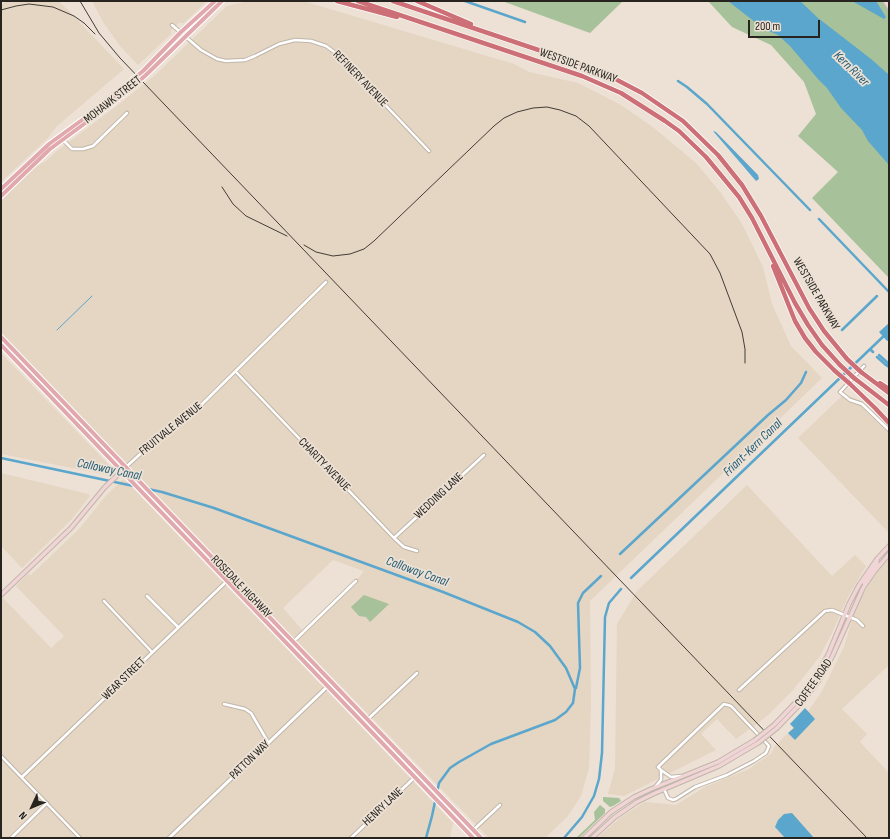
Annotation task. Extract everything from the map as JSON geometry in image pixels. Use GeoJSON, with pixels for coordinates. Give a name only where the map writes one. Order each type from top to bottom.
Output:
{"type":"FeatureCollection","features":[{"type":"Feature","properties":{"kind":"highway"},"geometry":{"type":"LineString","coordinates":[[337,1],[382,14],[417,21]]}},
{"type":"Feature","properties":{"kind":"highway","name":"WESTSIDE PARKWAY"},"geometry":{"type":"LineString","coordinates":[[358,1],[582,76],[621,93],[641,104],[679,131],[718,170],[739,197],[752,218],[795,303],[822,345],[854,378],[889,405]]}},
{"type":"Feature","properties":{"kind":"highway","name":"WESTSIDE PARKWAY"},"geometry":{"type":"LineString","coordinates":[[393,1],[579,63],[616,78],[658,103],[683,121],[718,155],[742,185],[761,216],[814,317],[830,339],[847,359],[861,372],[889,393]]}},
{"type":"Feature","properties":{"kind":"highway"},"geometry":{"type":"LineString","coordinates":[[418,1],[502,37]]}},
{"type":"Feature","properties":{"kind":"highway"},"geometry":{"type":"LineString","coordinates":[[764,242],[795,321],[805,338],[816,352],[876,408],[889,423]]}},
{"type":"Feature","properties":{"kind":"highway"},"geometry":{"type":"LineString","coordinates":[[873,381],[889,389]]}},
{"type":"Feature","properties":{"kind":"main road","name":"MOHAWK STREET"},"geometry":{"type":"LineString","coordinates":[[145,72],[181,32],[216,1]]}},
{"type":"Feature","properties":{"kind":"main road","name":"MOHAWK STREET"},"geometry":{"type":"LineString","coordinates":[[1,196],[62,139],[114,102],[135,81],[186,37],[222,1]]}},
{"type":"Feature","properties":{"kind":"main road"},"geometry":{"type":"LineString","coordinates":[[885,1],[889,7]]}},
{"type":"Feature","properties":{"kind":"main road","name":"MOHAWK STREET"},"geometry":{"type":"LineString","coordinates":[[1,190],[49,144],[135,81]]}},
{"type":"Feature","properties":{"kind":"main road","name":"ROSEDALE HIGHWAY"},"geometry":{"type":"LineString","coordinates":[[1,337],[419,773],[438,801],[474,838]]}},
{"type":"Feature","properties":{"kind":"main road","name":"ROSEDALE HIGHWAY"},"geometry":{"type":"LineString","coordinates":[[1,345],[415,777],[440,796],[481,838]]}},
{"type":"Feature","properties":{"kind":"main road","name":"FRUITVALE AVENUE"},"geometry":{"type":"LineString","coordinates":[[1,595],[71,528],[114,478],[126,467]]}},
{"type":"Feature","properties":{"kind":"main road","name":"COFFEE ROAD"},"geometry":{"type":"LineString","coordinates":[[776,726],[800,698],[815,677],[828,655],[858,585],[877,559],[889,546]]}},
{"type":"Feature","properties":{"kind":"main road"},"geometry":{"type":"LineString","coordinates":[[201,554],[206,555],[226,576],[229,575]]}},
{"type":"Feature","properties":{"kind":"main road","name":"COFFEE ROAD"},"geometry":{"type":"LineString","coordinates":[[592,838],[629,806],[664,789],[719,766],[757,741],[799,705],[819,680],[832,657],[849,617],[865,585],[889,554]]}},
{"type":"Feature","properties":{"kind":"main road"},"geometry":{"type":"LineString","coordinates":[[865,585],[864,581],[877,562],[877,559]]}},
{"type":"Feature","properties":{"kind":"main road"},"geometry":{"type":"LineString","coordinates":[[227,580],[231,581],[248,598],[256,603]]}},
{"type":"Feature","properties":{"kind":"main road"},"geometry":{"type":"LineString","coordinates":[[267,622],[273,625],[288,641],[293,642]]}},
{"type":"Feature","properties":{"kind":"main road"},"geometry":{"type":"LineString","coordinates":[[288,644],[294,647],[307,660],[312,661]]}},
{"type":"Feature","properties":{"kind":"main road","name":"COFFEE ROAD"},"geometry":{"type":"LineString","coordinates":[[584,838],[615,810],[634,797],[654,787],[718,762],[757,741]]}},
{"type":"Feature","properties":{"kind":"main road"},"geometry":{"type":"LineString","coordinates":[[394,755],[399,757],[412,771],[419,773]]}},
{"type":"Feature","properties":{"kind":"street","name":"REFINERY AVENUE"},"geometry":{"type":"LineString","coordinates":[[172,25],[201,50],[209,55],[226,60],[245,60],[279,44],[295,40],[310,41],[326,46],[337,54],[429,151]]}},
{"type":"Feature","properties":{"kind":"street"},"geometry":{"type":"LineString","coordinates":[[62,139],[72,149],[83,149],[93,146],[127,113]]}},
{"type":"Feature","properties":{"kind":"street","name":"FRUITVALE AVENUE"},"geometry":{"type":"LineString","coordinates":[[126,467],[149,446],[191,415],[326,282]]}},
{"type":"Feature","properties":{"kind":"street"},"geometry":{"type":"LineString","coordinates":[[864,366],[840,392],[850,400],[862,404],[889,430]]}},
{"type":"Feature","properties":{"kind":"street","name":"CHARITY AVENUE"},"geometry":{"type":"LineString","coordinates":[[236,372],[404,548],[417,550]]}},
{"type":"Feature","properties":{"kind":"street","name":"WEDDING LANE"},"geometry":{"type":"LineString","coordinates":[[394,538],[484,455]]}},
{"type":"Feature","properties":{"kind":"street","name":"WEAR STREET"},"geometry":{"type":"LineString","coordinates":[[22,777],[227,580]]}},
{"type":"Feature","properties":{"kind":"street"},"geometry":{"type":"LineString","coordinates":[[293,642],[356,581]]}},
{"type":"Feature","properties":{"kind":"street"},"geometry":{"type":"LineString","coordinates":[[147,596],[178,627]]}},
{"type":"Feature","properties":{"kind":"street"},"geometry":{"type":"LineString","coordinates":[[104,601],[152,652]]}},
{"type":"Feature","properties":{"kind":"street"},"geometry":{"type":"LineString","coordinates":[[739,690],[822,613],[830,610],[856,620],[863,626]]}},
{"type":"Feature","properties":{"kind":"street"},"geometry":{"type":"LineString","coordinates":[[368,720],[417,673]]}},
{"type":"Feature","properties":{"kind":"street","name":"PATTON WAY"},"geometry":{"type":"LineString","coordinates":[[168,838],[332,682]]}},
{"type":"Feature","properties":{"kind":"street"},"geometry":{"type":"LineString","coordinates":[[224,704],[245,709],[250,713],[268,742]]}},
{"type":"Feature","properties":{"kind":"street"},"geometry":{"type":"LineString","coordinates":[[654,787],[661,780],[661,770],[658,767],[724,704],[732,706],[769,748],[766,753],[754,761],[727,775],[695,787],[676,799],[673,800],[668,798],[664,789]]}},
{"type":"Feature","properties":{"kind":"street"},"geometry":{"type":"LineString","coordinates":[[1,756],[80,838]]}},
{"type":"Feature","properties":{"kind":"street"},"geometry":{"type":"LineString","coordinates":[[661,770],[671,777],[683,776]]}},
{"type":"Feature","properties":{"kind":"street","name":"HENRY LANE"},"geometry":{"type":"LineString","coordinates":[[351,838],[415,777]]}},
{"type":"Feature","properties":{"kind":"street"},"geometry":{"type":"LineString","coordinates":[[11,838],[47,803]]}},
{"type":"Feature","properties":{"kind":"street"},"geometry":{"type":"LineString","coordinates":[[469,834],[500,805]]}},
{"type":"Feature","properties":{"kind":"shaded area"},"geometry":{"type":"Polygon","coordinates":[[[7,1],[58,1],[124,69],[56,127],[48,138],[1,182],[1,5],[7,1]]]}},
{"type":"Feature","properties":{"kind":"shaded area"},"geometry":{"type":"Polygon","coordinates":[[[92,1],[207,1],[184,23],[179,23],[171,30],[171,34],[138,65],[120,46],[103,22],[92,1]]]}},
{"type":"Feature","properties":{"kind":"shaded area"},"geometry":{"type":"Polygon","coordinates":[[[249,1],[303,1],[514,64],[529,72],[578,83],[621,105],[654,128],[696,163],[721,193],[742,224],[763,267],[772,304],[791,346],[822,378],[590,601],[591,706],[589,768],[581,796],[568,816],[545,838],[489,838],[296,640],[1,332],[1,201],[34,168],[46,161],[58,150],[153,77],[227,6],[249,1]],[[333,560],[283,608],[304,632],[356,581],[364,571],[333,560]]]}},
{"type":"Feature","properties":{"kind":"shaded area"},"geometry":{"type":"Polygon","coordinates":[[[1,353],[112,468],[108,475],[1,454],[1,353]]]}},
{"type":"Feature","properties":{"kind":"shaded area"},"geometry":{"type":"Polygon","coordinates":[[[844,394],[861,401],[889,432],[889,533],[798,438],[844,394]]]}},
{"type":"Feature","properties":{"kind":"shaded area"},"geometry":{"type":"Polygon","coordinates":[[[1,473],[88,494],[90,496],[71,520],[22,568],[1,546],[1,473]]]}},
{"type":"Feature","properties":{"kind":"shaded area"},"geometry":{"type":"Polygon","coordinates":[[[122,480],[126,481],[453,823],[450,838],[1,838],[1,600],[3,598],[51,648],[64,636],[16,586],[28,574],[31,575],[80,528],[104,498],[122,480]]]}},
{"type":"Feature","properties":{"kind":"shaded area"},"geometry":{"type":"Polygon","coordinates":[[[747,485],[832,576],[855,555],[866,566],[848,597],[820,656],[793,690],[766,717],[736,739],[717,719],[701,734],[716,750],[624,796],[608,794],[615,768],[617,624],[637,591],[747,485]]]}},
{"type":"Feature","properties":{"kind":"shaded area"},"geometry":{"type":"Polygon","coordinates":[[[889,558],[889,665],[842,709],[867,734],[860,742],[889,773],[889,838],[597,838],[621,817],[645,802],[676,805],[705,787],[749,769],[772,753],[774,747],[804,717],[821,693],[844,647],[854,613],[859,602],[870,582],[889,558]]]}},
{"type":"Feature","properties":{"kind":"green space"},"geometry":{"type":"Polygon","coordinates":[[[502,1],[623,1],[590,33],[502,1]]]}},
{"type":"Feature","properties":{"kind":"green space"},"geometry":{"type":"Polygon","coordinates":[[[708,1],[883,1],[889,9],[889,278],[812,198],[838,172],[798,136],[816,114],[804,82],[771,45],[732,27],[708,1]]]}},
{"type":"Feature","properties":{"kind":"green space"},"geometry":{"type":"Polygon","coordinates":[[[364,595],[389,604],[370,622],[366,617],[359,616],[351,607],[364,595]]]}},
{"type":"Feature","properties":{"kind":"green space"},"geometry":{"type":"Polygon","coordinates":[[[603,797],[619,798],[621,801],[610,807],[603,801],[603,797]]]}},
{"type":"Feature","properties":{"kind":"green space"},"geometry":{"type":"Polygon","coordinates":[[[600,805],[605,809],[605,813],[579,838],[576,838],[595,820],[594,812],[600,805]]]}},
{"type":"Feature","properties":{"kind":"water","name":"Kern River"},"geometry":{"type":"Polygon","coordinates":[[[728,1],[800,1],[818,18],[888,74],[889,165],[868,141],[862,130],[841,108],[827,88],[790,46],[778,35],[764,29],[728,1]]]}},
{"type":"Feature","properties":{"kind":"water"},"geometry":{"type":"Polygon","coordinates":[[[852,1],[876,1],[886,17],[884,19],[852,1]]]}},
{"type":"Feature","properties":{"kind":"water"},"geometry":{"type":"Polygon","coordinates":[[[713,131],[716,132],[758,175],[759,179],[756,181],[713,131]]]}},
{"type":"Feature","properties":{"kind":"water"},"geometry":{"type":"Polygon","coordinates":[[[889,323],[889,340],[887,341],[879,332],[889,323]]]}},
{"type":"Feature","properties":{"kind":"water"},"geometry":{"type":"Polygon","coordinates":[[[805,708],[815,719],[795,740],[788,733],[794,728],[790,724],[805,708]]]}},
{"type":"Feature","properties":{"kind":"water"},"geometry":{"type":"Polygon","coordinates":[[[792,813],[814,838],[785,838],[775,827],[778,820],[784,814],[792,813]]]}},
{"type":"Feature","properties":{"kind":"waterway"},"geometry":{"type":"LineString","coordinates":[[465,1],[525,22]]}},
{"type":"Feature","properties":{"kind":"waterway"},"geometry":{"type":"LineString","coordinates":[[678,81],[707,104],[810,210]]}},
{"type":"Feature","properties":{"kind":"waterway"},"geometry":{"type":"LineString","coordinates":[[819,219],[889,292]]}},
{"type":"Feature","properties":{"kind":"waterway"},"geometry":{"type":"LineString","coordinates":[[57,330],[92,296]]}},
{"type":"Feature","properties":{"kind":"waterway"},"geometry":{"type":"LineString","coordinates":[[842,330],[877,296]]}},
{"type":"Feature","properties":{"kind":"waterway","name":"Friant-Kern Canal"},"geometry":{"type":"LineString","coordinates":[[631,578],[889,331]]}},
{"type":"Feature","properties":{"kind":"waterway","name":"Friant-Kern Canal"},"geometry":{"type":"LineString","coordinates":[[870,349],[873,352]]}},
{"type":"Feature","properties":{"kind":"waterway"},"geometry":{"type":"LineString","coordinates":[[879,355],[888,363],[888,366]]}},
{"type":"Feature","properties":{"kind":"waterway"},"geometry":{"type":"LineString","coordinates":[[877,357],[889,367]]}},
{"type":"Feature","properties":{"kind":"waterway"},"geometry":{"type":"LineString","coordinates":[[620,554],[768,415],[786,400],[801,383],[806,372]]}},
{"type":"Feature","properties":{"kind":"waterway","name":"Calloway Canal"},"geometry":{"type":"LineString","coordinates":[[1,458],[162,492],[214,508],[443,592],[518,622],[535,632],[550,646],[566,668],[575,689],[573,703],[566,712],[555,720],[491,744],[450,768],[439,783],[426,838]]}},
{"type":"Feature","properties":{"kind":"waterway"},"geometry":{"type":"LineString","coordinates":[[576,688],[580,668],[578,603],[583,593],[601,576]]}},
{"type":"Feature","properties":{"kind":"waterway","name":"Friant-Kern Canal"},"geometry":{"type":"LineString","coordinates":[[564,838],[582,817],[594,796],[599,779],[602,753],[605,617],[609,603],[621,589]]}},
{"type":"Feature","properties":{"kind":"railway"},"geometry":{"type":"LineString","coordinates":[[80,1],[99,33],[120,58],[867,838]]}},
{"type":"Feature","properties":{"kind":"railway"},"geometry":{"type":"LineString","coordinates":[[1,10],[29,4],[53,7],[74,16],[95,34]]}},
{"type":"Feature","properties":{"kind":"railway"},"geometry":{"type":"LineString","coordinates":[[304,245],[316,252],[333,256],[350,254],[364,249],[504,118],[517,112],[533,108],[547,107],[560,110],[576,116],[589,126],[710,254],[720,273],[742,332],[745,349],[745,363]]}},
{"type":"Feature","properties":{"kind":"railway"},"geometry":{"type":"LineString","coordinates":[[222,187],[233,204],[246,216],[287,236]]}}]}
